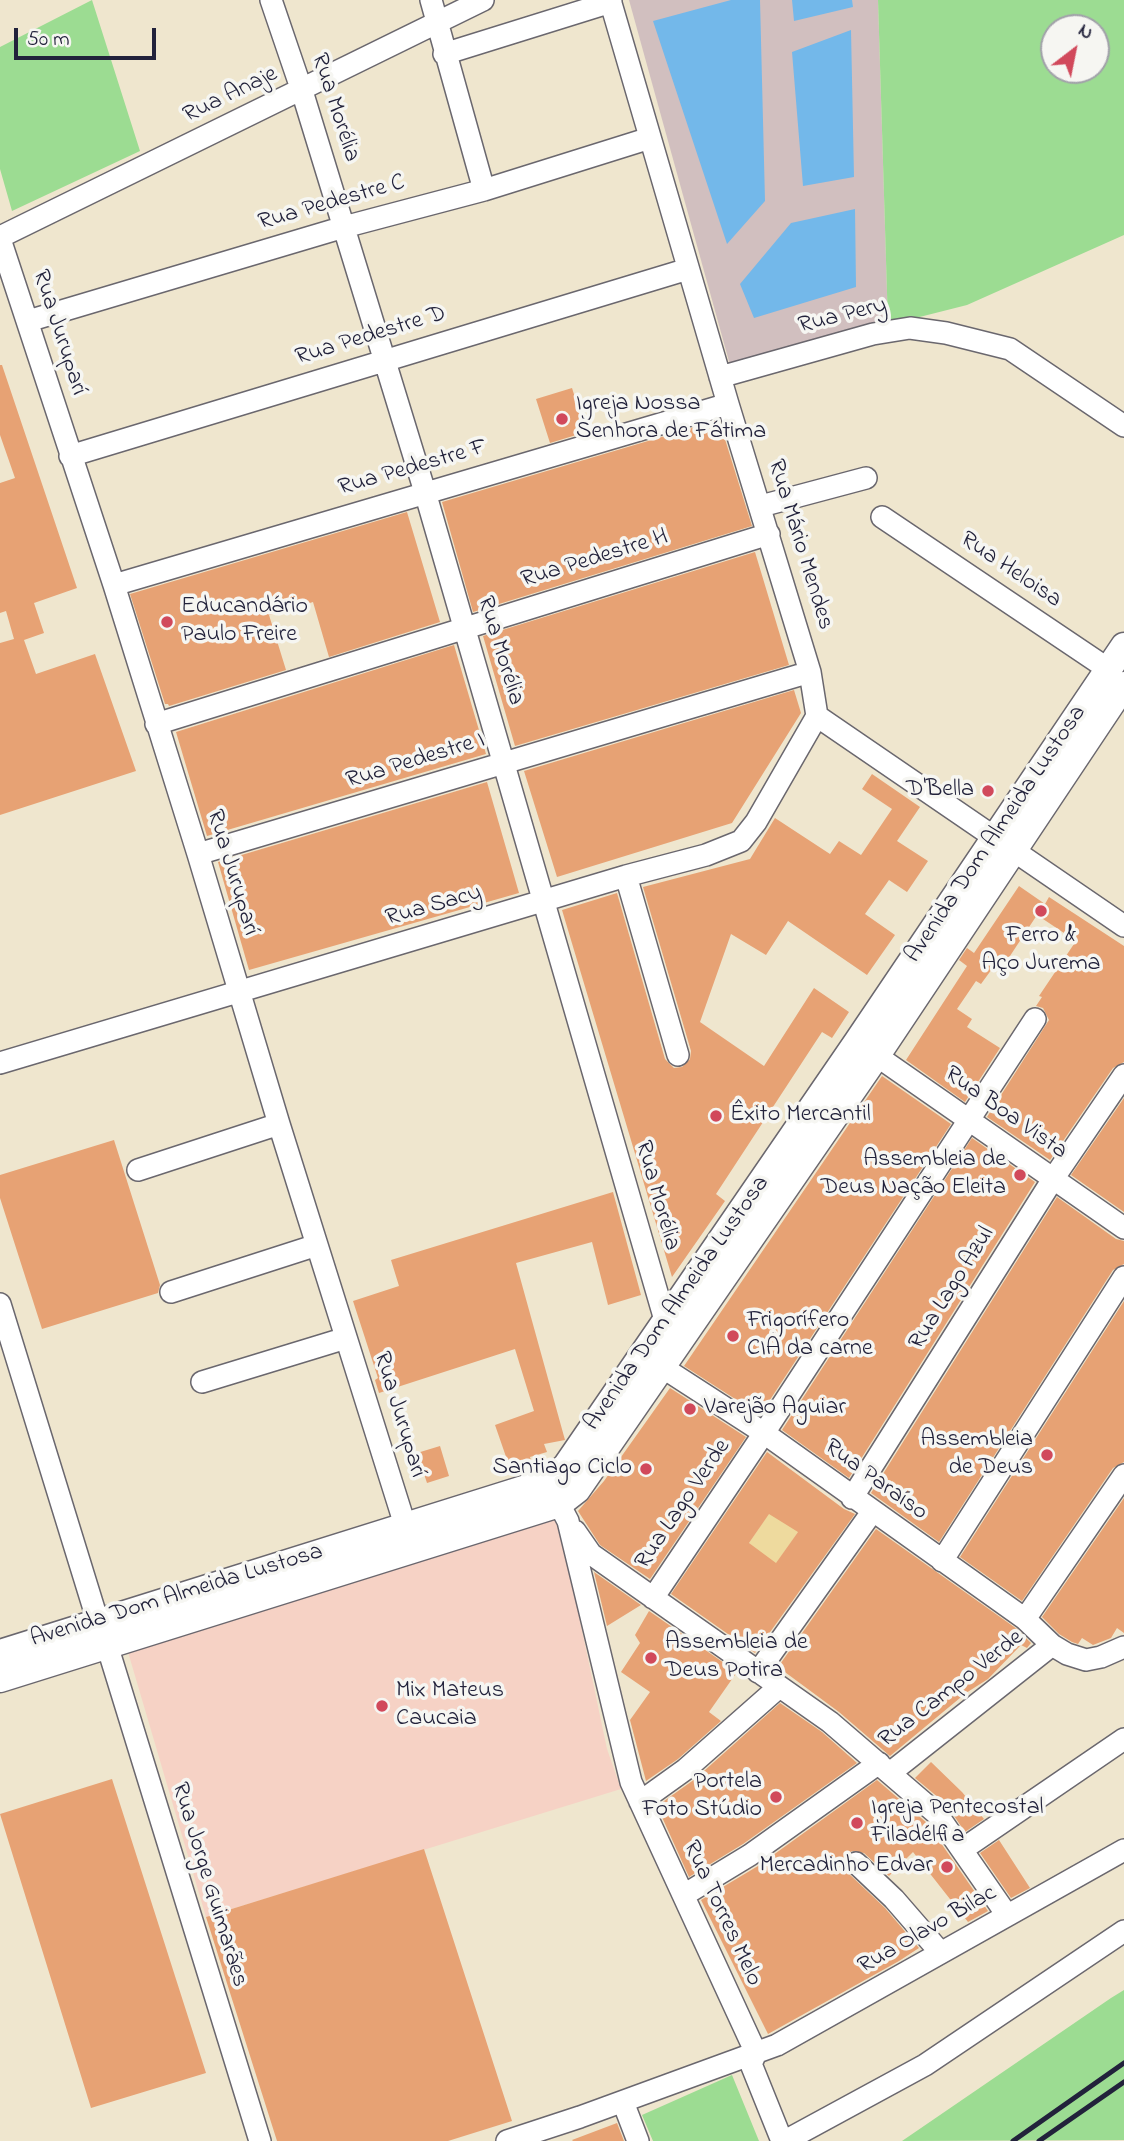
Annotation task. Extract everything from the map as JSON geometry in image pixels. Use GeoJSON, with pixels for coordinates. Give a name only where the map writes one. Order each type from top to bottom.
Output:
{"type":"FeatureCollection","features":[{"type":"Feature","properties":{"kind":"main road","name":"Avenida Dom Almeida Lustosa"},"geometry":{"type":"LineString","coordinates":[[102,1633],[563,1512],[662,1367],[705,1285],[1116,677],[1124,646]]}},
{"type":"Feature","properties":{"kind":"main road","name":"Avenida Dom Almeida Lustosa"},"geometry":{"type":"LineString","coordinates":[[0,1679],[31,1656],[405,1525],[549,1480],[566,1466],[665,1320],[705,1285]]}},
{"type":"Feature","properties":{"kind":"main road","name":"Avenida Dom Almeida Lustosa"},"geometry":{"type":"LineString","coordinates":[[0,1653],[31,1656]]}},
{"type":"Feature","properties":{"kind":"street","name":"Rua Morélia"},"geometry":{"type":"LineString","coordinates":[[271,0],[302,91],[425,492],[665,1320]]}},
{"type":"Feature","properties":{"kind":"street"},"geometry":{"type":"LineString","coordinates":[[431,0],[484,190]]}},
{"type":"Feature","properties":{"kind":"street","name":"Rua Anaje"},"geometry":{"type":"LineString","coordinates":[[0,238],[483,0]]}},
{"type":"Feature","properties":{"kind":"street"},"geometry":{"type":"LineString","coordinates":[[444,54],[610,1]]}},
{"type":"Feature","properties":{"kind":"street","name":"Rua Mário Mendes"},"geometry":{"type":"LineString","coordinates":[[610,1],[810,672],[817,716]]}},
{"type":"Feature","properties":{"kind":"street","name":"Rua Pedestre C"},"geometry":{"type":"LineString","coordinates":[[28,321],[344,227],[484,190],[650,138]]}},
{"type":"Feature","properties":{"kind":"street","name":"Rua Juruparí"},"geometry":{"type":"LineString","coordinates":[[0,238],[114,585],[405,1525]]}},
{"type":"Feature","properties":{"kind":"street","name":"Rua Pedestre D"},"geometry":{"type":"LineString","coordinates":[[70,456],[688,268]]}},
{"type":"Feature","properties":{"kind":"street","name":"Rua Pery"},"geometry":{"type":"LineString","coordinates":[[720,377],[873,334],[910,328],[946,333],[1010,349],[1124,426]]}},
{"type":"Feature","properties":{"kind":"street","name":"Rua Pedestre F"},"geometry":{"type":"LineString","coordinates":[[114,585],[728,404]]}},
{"type":"Feature","properties":{"kind":"street"},"geometry":{"type":"LineString","coordinates":[[761,506],[866,478]]}},
{"type":"Feature","properties":{"kind":"street","name":"Rua Heloisa"},"geometry":{"type":"LineString","coordinates":[[882,517],[1116,677]]}},
{"type":"Feature","properties":{"kind":"street","name":"Rua Pedestre H"},"geometry":{"type":"LineString","coordinates":[[156,724],[769,534]]}},
{"type":"Feature","properties":{"kind":"street","name":"Rua Pedestre I"},"geometry":{"type":"LineString","coordinates":[[198,854],[810,672]]}},
{"type":"Feature","properties":{"kind":"street"},"geometry":{"type":"LineString","coordinates":[[817,716],[1124,926]]}},
{"type":"Feature","properties":{"kind":"street","name":"Rua Sacy"},"geometry":{"type":"LineString","coordinates":[[0,1063],[626,876],[706,855],[741,841],[756,822],[817,716]]}},
{"type":"Feature","properties":{"kind":"street"},"geometry":{"type":"LineString","coordinates":[[626,876],[678,1055]]}},
{"type":"Feature","properties":{"kind":"street","name":"Rua Lago Verde"},"geometry":{"type":"LineString","coordinates":[[653,1598],[1035,1019]]}},
{"type":"Feature","properties":{"kind":"street","name":"Rua Boa Vista"},"geometry":{"type":"LineString","coordinates":[[867,1049],[1124,1228]]}},
{"type":"Feature","properties":{"kind":"street","name":"Rua Lago Azul"},"geometry":{"type":"LineString","coordinates":[[852,1498],[1053,1179],[1124,1076]]}},
{"type":"Feature","properties":{"kind":"street"},"geometry":{"type":"LineString","coordinates":[[138,1170],[279,1124]]}},
{"type":"Feature","properties":{"kind":"street"},"geometry":{"type":"LineString","coordinates":[[171,1292],[317,1245]]}},
{"type":"Feature","properties":{"kind":"street"},"geometry":{"type":"LineString","coordinates":[[942,1561],[1124,1277]]}},
{"type":"Feature","properties":{"kind":"street","name":"Rua Jorge Guimarães"},"geometry":{"type":"LineString","coordinates":[[0,1304],[260,2141]]}},
{"type":"Feature","properties":{"kind":"street"},"geometry":{"type":"LineString","coordinates":[[202,1381],[346,1338]]}},
{"type":"Feature","properties":{"kind":"street","name":"Rua Paraíso"},"geometry":{"type":"LineString","coordinates":[[662,1367],[764,1433],[1025,1619],[1052,1644]]}},
{"type":"Feature","properties":{"kind":"street"},"geometry":{"type":"LineString","coordinates":[[1025,1619],[1124,1475]]}},
{"type":"Feature","properties":{"kind":"street"},"geometry":{"type":"LineString","coordinates":[[563,1512],[591,1554],[830,1723],[937,1814],[1007,1915]]}},
{"type":"Feature","properties":{"kind":"street","name":"Rua Torres Melo"},"geometry":{"type":"LineString","coordinates":[[563,1512],[631,1782],[756,2053],[751,2064],[783,2141]]}},
{"type":"Feature","properties":{"kind":"street"},"geometry":{"type":"LineString","coordinates":[[758,1672],[872,1512]]}},
{"type":"Feature","properties":{"kind":"street","name":"Rua Campo Verde"},"geometry":{"type":"LineString","coordinates":[[684,1895],[884,1768],[1052,1644],[1067,1654],[1086,1660],[1124,1647]]}},
{"type":"Feature","properties":{"kind":"street"},"geometry":{"type":"LineString","coordinates":[[640,1802],[686,1769],[779,1687]]}},
{"type":"Feature","properties":{"kind":"street"},"geometry":{"type":"LineString","coordinates":[[963,1849],[1124,1739]]}},
{"type":"Feature","properties":{"kind":"street","name":"Rua Olavo Bilac"},"geometry":{"type":"LineString","coordinates":[[507,2141],[623,2102],[777,2045],[1124,1850]]}},
{"type":"Feature","properties":{"kind":"street"},"geometry":{"type":"LineString","coordinates":[[856,1863],[894,1899],[940,1952]]}},
{"type":"Feature","properties":{"kind":"street"},"geometry":{"type":"LineString","coordinates":[[783,2141],[925,2066],[1124,1931]]}},
{"type":"Feature","properties":{"kind":"street"},"geometry":{"type":"LineString","coordinates":[[623,2102],[638,2141]]}},
{"type":"Feature","properties":{"kind":"shaded area"},"geometry":{"type":"Polygon","coordinates":[[[629,0],[878,0],[888,325],[730,365],[629,0]]]}},
{"type":"Feature","properties":{"kind":"shaded area"},"geometry":{"type":"Polygon","coordinates":[[[552,1519],[559,1521],[607,1749],[621,1789],[206,1917],[128,1652],[552,1519]]]}},
{"type":"Feature","properties":{"kind":"green space"},"geometry":{"type":"Polygon","coordinates":[[[92,0],[140,151],[12,211],[0,169],[0,47],[92,0]]]}},
{"type":"Feature","properties":{"kind":"green space"},"geometry":{"type":"Polygon","coordinates":[[[878,0],[1124,0],[1124,235],[967,305],[888,325],[878,0]]]}},
{"type":"Feature","properties":{"kind":"green space"},"geometry":{"type":"Polygon","coordinates":[[[1124,1990],[1124,2140],[902,2141],[1111,1998],[1124,1990]]]}},
{"type":"Feature","properties":{"kind":"green space"},"geometry":{"type":"Polygon","coordinates":[[[732,2075],[759,2141],[653,2141],[642,2115],[732,2075]]]}},
{"type":"Feature","properties":{"kind":"sand"},"geometry":{"type":"Polygon","coordinates":[[[769,1513],[805,1522],[769,1574],[749,1543],[769,1513]]]}},
{"type":"Feature","properties":{"kind":"water"},"geometry":{"type":"Polygon","coordinates":[[[731,0],[760,0],[765,201],[727,244],[653,21],[731,0]]]}},
{"type":"Feature","properties":{"kind":"water"},"geometry":{"type":"Polygon","coordinates":[[[792,0],[852,0],[853,7],[794,21],[792,0]]]}},
{"type":"Feature","properties":{"kind":"water"},"geometry":{"type":"Polygon","coordinates":[[[851,30],[854,177],[803,186],[792,52],[851,30]]]}},
{"type":"Feature","properties":{"kind":"water"},"geometry":{"type":"Polygon","coordinates":[[[855,209],[856,287],[754,318],[740,284],[791,223],[855,209]]]}},
{"type":"Feature","properties":{"kind":"building"},"geometry":{"type":"Polygon","coordinates":[[[0,365],[77,588],[34,603],[44,633],[24,640],[36,674],[95,654],[136,771],[0,815],[0,643],[14,639],[6,611],[0,613],[0,483],[15,478],[0,435],[0,365]]]}},
{"type":"Feature","properties":{"kind":"building","name":"Igreja Nossa Senhora de Fátima"},"geometry":{"type":"Polygon","coordinates":[[[572,388],[586,432],[550,443],[536,399],[572,388]]]}},
{"type":"Feature","properties":{"kind":"building"},"geometry":{"type":"Polygon","coordinates":[[[719,420],[752,526],[473,612],[442,502],[719,420]]]}},
{"type":"Feature","properties":{"kind":"building"},"geometry":{"type":"Polygon","coordinates":[[[407,512],[440,622],[329,657],[313,602],[269,615],[286,670],[169,706],[165,704],[130,594],[407,512]]]}},
{"type":"Feature","properties":{"kind":"building"},"geometry":{"type":"Polygon","coordinates":[[[755,552],[789,665],[515,746],[483,636],[755,552]]]}},
{"type":"Feature","properties":{"kind":"building"},"geometry":{"type":"Polygon","coordinates":[[[454,645],[486,754],[207,836],[176,732],[454,645]]]}},
{"type":"Feature","properties":{"kind":"building"},"geometry":{"type":"Polygon","coordinates":[[[794,690],[801,713],[732,823],[557,877],[524,771],[794,690]]]}},
{"type":"Feature","properties":{"kind":"building"},"geometry":{"type":"Polygon","coordinates":[[[872,774],[920,807],[897,841],[928,861],[907,892],[889,880],[865,914],[895,935],[867,975],[788,921],[766,955],[731,934],[700,1022],[764,1066],[814,988],[849,1012],[832,1038],[822,1032],[716,1194],[725,1201],[672,1277],[562,910],[617,893],[665,1059],[674,1068],[682,1067],[690,1059],[691,1051],[643,887],[750,859],[775,818],[830,854],[839,841],[861,855],[892,809],[862,789],[872,774]]]}},
{"type":"Feature","properties":{"kind":"building"},"geometry":{"type":"Polygon","coordinates":[[[487,782],[519,893],[249,970],[218,862],[487,782]]]}},
{"type":"Feature","properties":{"kind":"building"},"geometry":{"type":"Polygon","coordinates":[[[1019,886],[1045,904],[1049,897],[1124,946],[1124,1062],[1113,1068],[1050,1160],[987,1117],[1049,1020],[1043,1008],[1036,1006],[1042,997],[1039,996],[1076,941],[1037,915],[1006,962],[1000,958],[981,984],[976,981],[957,1009],[972,1019],[967,1027],[1000,1048],[965,1102],[906,1060],[967,966],[959,960],[967,948],[974,953],[1019,886]]]}},
{"type":"Feature","properties":{"kind":"building"},"geometry":{"type":"Polygon","coordinates":[[[882,1076],[951,1124],[760,1415],[684,1366],[882,1076]]]}},
{"type":"Feature","properties":{"kind":"building"},"geometry":{"type":"Polygon","coordinates":[[[1124,1098],[1124,1212],[1071,1175],[1124,1098]]]}},
{"type":"Feature","properties":{"kind":"building"},"geometry":{"type":"Polygon","coordinates":[[[972,1138],[1035,1182],[849,1478],[782,1430],[972,1138]]]}},
{"type":"Feature","properties":{"kind":"building"},"geometry":{"type":"Polygon","coordinates":[[[114,1140],[160,1285],[158,1293],[42,1329],[0,1198],[0,1175],[114,1140]]]}},
{"type":"Feature","properties":{"kind":"building"},"geometry":{"type":"Polygon","coordinates":[[[613,1192],[641,1295],[608,1305],[592,1242],[516,1263],[565,1440],[544,1444],[547,1452],[530,1457],[533,1466],[512,1474],[495,1425],[534,1411],[515,1349],[379,1393],[375,1380],[378,1378],[353,1301],[399,1286],[391,1260],[613,1192]]]}},
{"type":"Feature","properties":{"kind":"building"},"geometry":{"type":"Polygon","coordinates":[[[1057,1197],[1116,1239],[1124,1241],[1124,1264],[1113,1270],[939,1542],[871,1493],[1057,1197]]]}},
{"type":"Feature","properties":{"kind":"building"},"geometry":{"type":"Polygon","coordinates":[[[1124,1301],[1124,1462],[1113,1468],[1022,1601],[960,1557],[1124,1301]]]}},
{"type":"Feature","properties":{"kind":"building"},"geometry":{"type":"Polygon","coordinates":[[[670,1388],[746,1437],[650,1579],[600,1545],[578,1511],[604,1481],[670,1388]]]}},
{"type":"Feature","properties":{"kind":"building"},"geometry":{"type":"Polygon","coordinates":[[[440,1446],[449,1476],[427,1483],[417,1453],[440,1446]]]}},
{"type":"Feature","properties":{"kind":"building"},"geometry":{"type":"Polygon","coordinates":[[[767,1452],[844,1509],[855,1514],[755,1653],[671,1594],[767,1452]],[[769,1514],[749,1543],[776,1563],[798,1532],[769,1514]]]}},
{"type":"Feature","properties":{"kind":"building"},"geometry":{"type":"Polygon","coordinates":[[[1124,1498],[1124,1633],[1117,1628],[1111,1638],[1093,1645],[1082,1638],[1078,1644],[1072,1642],[1059,1634],[1042,1617],[1124,1498]]]}},
{"type":"Feature","properties":{"kind":"building"},"geometry":{"type":"Polygon","coordinates":[[[876,1529],[1017,1629],[1031,1643],[1027,1648],[1021,1645],[988,1679],[966,1693],[890,1756],[839,1712],[778,1667],[876,1529]]]}},
{"type":"Feature","properties":{"kind":"building"},"geometry":{"type":"Polygon","coordinates":[[[594,1572],[641,1605],[607,1626],[594,1572]]]}},
{"type":"Feature","properties":{"kind":"building"},"geometry":{"type":"Polygon","coordinates":[[[649,1611],[737,1672],[709,1712],[721,1721],[678,1759],[646,1781],[630,1720],[650,1692],[621,1672],[640,1643],[635,1635],[649,1611]]]}},
{"type":"Feature","properties":{"kind":"building"},"geometry":{"type":"Polygon","coordinates":[[[780,1703],[822,1732],[857,1763],[743,1844],[689,1877],[657,1806],[695,1779],[780,1703]]]}},
{"type":"Feature","properties":{"kind":"building"},"geometry":{"type":"Polygon","coordinates":[[[931,1762],[962,1792],[984,1819],[965,1832],[946,1804],[915,1778],[931,1762]]]}},
{"type":"Feature","properties":{"kind":"building"},"geometry":{"type":"Polygon","coordinates":[[[112,1779],[206,2073],[91,2108],[0,1814],[112,1779]]]}},
{"type":"Feature","properties":{"kind":"building"},"geometry":{"type":"Polygon","coordinates":[[[877,1780],[927,1823],[988,1911],[968,1922],[913,1852],[889,1876],[864,1853],[852,1851],[843,1859],[847,1872],[885,1908],[919,1948],[768,2034],[701,1900],[758,1866],[877,1780]]]}},
{"type":"Feature","properties":{"kind":"building"},"geometry":{"type":"Polygon","coordinates":[[[999,1840],[1030,1888],[1011,1898],[980,1853],[999,1840]]]}},
{"type":"Feature","properties":{"kind":"building"},"geometry":{"type":"Polygon","coordinates":[[[424,1849],[512,2121],[448,2141],[277,2141],[206,1917],[424,1849]]]}},
{"type":"Feature","properties":{"kind":"building"},"geometry":{"type":"Polygon","coordinates":[[[617,2123],[624,2141],[572,2140],[617,2123]]]}},
{"type":"Feature","properties":{"kind":"railway"},"geometry":{"type":"LineString","coordinates":[[1013,2141],[1124,2063]]}},
{"type":"Feature","properties":{"kind":"railway"},"geometry":{"type":"LineString","coordinates":[[1039,2141],[1124,2082]]}},
{"type":"Feature","properties":{"kind":"place","name":"Igreja Nossa Senhora de Fátima"},"geometry":{"type":"Point","coordinates":[562,419]}},
{"type":"Feature","properties":{"kind":"place","name":"Educandário Paulo Freire"},"geometry":{"type":"Point","coordinates":[167,622]}},
{"type":"Feature","properties":{"kind":"place","name":"D'Bella"},"geometry":{"type":"Point","coordinates":[988,791]}},
{"type":"Feature","properties":{"kind":"place","name":"Ferro & Aço Jurema"},"geometry":{"type":"Point","coordinates":[1041,911]}},
{"type":"Feature","properties":{"kind":"place","name":"Êxito Mercantil"},"geometry":{"type":"Point","coordinates":[716,1116]}},
{"type":"Feature","properties":{"kind":"place","name":"Assembleia de Deus Nação Eleita"},"geometry":{"type":"Point","coordinates":[1020,1175]}},
{"type":"Feature","properties":{"kind":"place","name":"Frigorífero CIA da carne"},"geometry":{"type":"Point","coordinates":[733,1336]}},
{"type":"Feature","properties":{"kind":"place","name":"Varejão Aguiar"},"geometry":{"type":"Point","coordinates":[690,1409]}},
{"type":"Feature","properties":{"kind":"place","name":"Assembleia de Deus"},"geometry":{"type":"Point","coordinates":[1047,1455]}},
{"type":"Feature","properties":{"kind":"place","name":"Santiago Ciclo"},"geometry":{"type":"Point","coordinates":[646,1469]}},
{"type":"Feature","properties":{"kind":"place","name":"Assembleia de Deus Potira"},"geometry":{"type":"Point","coordinates":[651,1658]}},
{"type":"Feature","properties":{"kind":"place","name":"Mix Mateus Caucaia"},"geometry":{"type":"Point","coordinates":[382,1706]}},
{"type":"Feature","properties":{"kind":"place","name":"Portela Foto Stúdio"},"geometry":{"type":"Point","coordinates":[776,1797]}},
{"type":"Feature","properties":{"kind":"place","name":"Igreja Pentecostal Filadélfia"},"geometry":{"type":"Point","coordinates":[857,1823]}},
{"type":"Feature","properties":{"kind":"place","name":"Mercadinho Edvar"},"geometry":{"type":"Point","coordinates":[947,1867]}}]}
